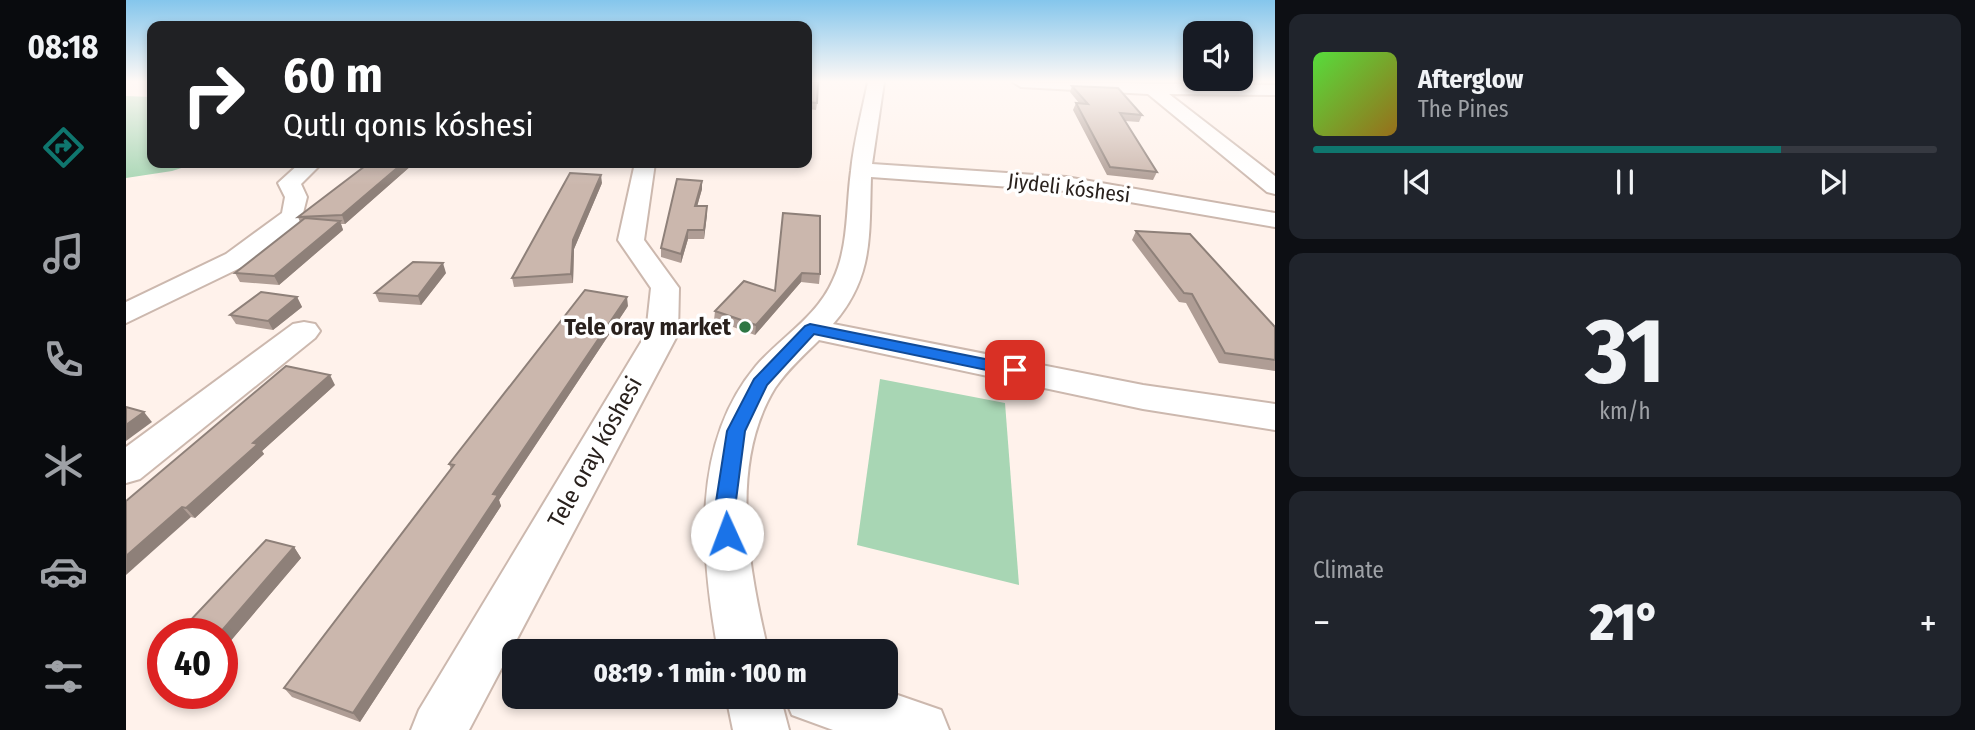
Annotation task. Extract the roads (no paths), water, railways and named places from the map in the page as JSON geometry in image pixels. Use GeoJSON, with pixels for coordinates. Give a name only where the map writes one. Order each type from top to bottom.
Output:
{"type":"FeatureCollection","features":[{"type":"Feature","properties":{"kind":"street"},"geometry":{"type":"LineString","coordinates":[[740,639],[734,612],[725,508],[736,431],[760,383],[842,292],[855,256],[861,170],[870,116]]}},
{"type":"Feature","properties":{"kind":"street"},"geometry":{"type":"LineString","coordinates":[[1186,116],[1275,187]]}},
{"type":"Feature","properties":{"kind":"street"},"geometry":{"type":"LineString","coordinates":[[126,314],[235,260],[293,216],[296,197],[289,183],[306,168]]}},
{"type":"Feature","properties":{"kind":"street","name":"Tele oray kóshesi"},"geometry":{"type":"LineString","coordinates":[[439,730],[662,334],[664,288],[631,240],[644,168]]}},
{"type":"Feature","properties":{"kind":"street","name":"Jiydeli kóshesi"},"geometry":{"type":"LineString","coordinates":[[861,170],[1066,184],[1275,219]]}},
{"type":"Feature","properties":{"kind":"street"},"geometry":{"type":"LineString","coordinates":[[810,329],[1143,397],[1275,417]]}},
{"type":"Feature","properties":{"kind":"street"},"geometry":{"type":"LineString","coordinates":[[126,468],[304,331]]}},
{"type":"Feature","properties":{"kind":"street"},"geometry":{"type":"LineString","coordinates":[[756,709],[761,730]]}},
{"type":"Feature","properties":{"kind":"street"},"geometry":{"type":"LineString","coordinates":[[853,709],[921,730]]}},
{"type":"Feature","properties":{"kind":"place","name":"Tele oray market"},"geometry":{"type":"Point","coordinates":[745,327]}}]}
